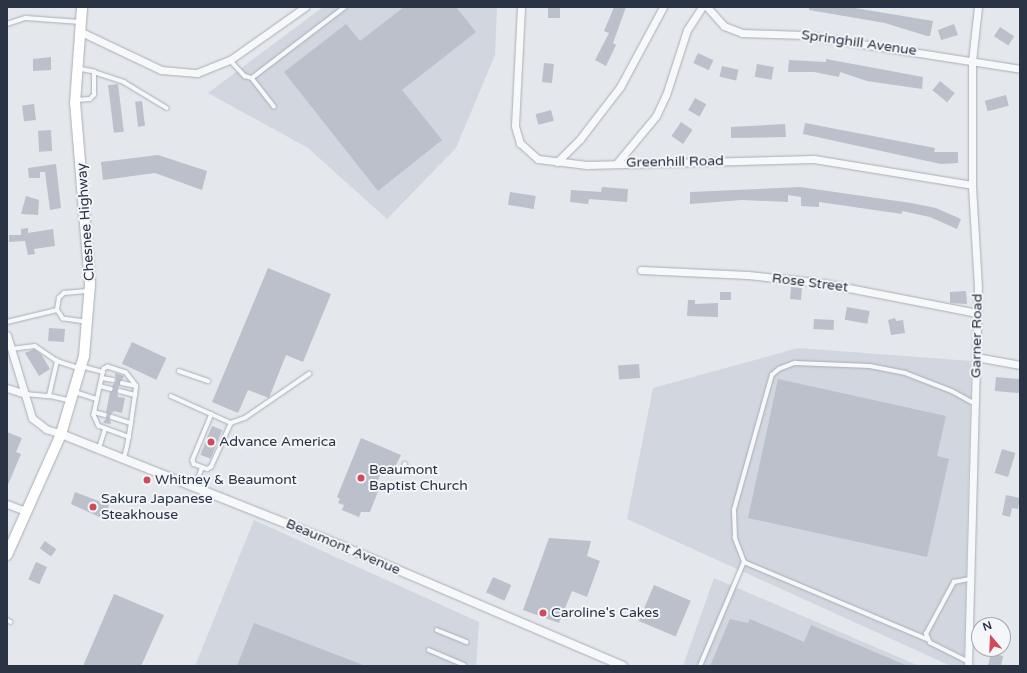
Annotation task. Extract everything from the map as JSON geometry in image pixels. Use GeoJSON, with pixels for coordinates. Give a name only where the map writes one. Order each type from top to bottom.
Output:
{"type":"FeatureCollection","features":[{"type":"Feature","properties":{"kind":"main road","name":"Chesnee Highway"},"geometry":{"type":"LineString","coordinates":[[7,555],[60,434],[81,367],[90,291],[76,100],[76,69],[82,7]]}},
{"type":"Feature","properties":{"kind":"street"},"geometry":{"type":"LineString","coordinates":[[80,26],[152,66],[170,72],[201,72],[230,60],[305,7]]}},
{"type":"Feature","properties":{"kind":"street","name":"Greenhill Road"},"geometry":{"type":"LineString","coordinates":[[521,7],[516,135],[533,156],[557,162],[617,164],[814,159],[972,186]]}},
{"type":"Feature","properties":{"kind":"street"},"geometry":{"type":"LineString","coordinates":[[557,162],[588,129],[620,87],[663,7]]}},
{"type":"Feature","properties":{"kind":"street"},"geometry":{"type":"LineString","coordinates":[[617,164],[656,116],[668,89],[686,30],[702,7]]}},
{"type":"Feature","properties":{"kind":"street","name":"Springhill Avenue"},"geometry":{"type":"LineString","coordinates":[[707,7],[724,26],[742,33],[804,34],[1020,69]]}},
{"type":"Feature","properties":{"kind":"street","name":"Garner Road"},"geometry":{"type":"LineString","coordinates":[[968,664],[977,313],[972,186],[972,62],[978,7]]}},
{"type":"Feature","properties":{"kind":"street","name":"Rose Street"},"geometry":{"type":"LineString","coordinates":[[640,270],[748,275],[823,283],[977,313]]}},
{"type":"Feature","properties":{"kind":"street"},"geometry":{"type":"LineString","coordinates":[[7,335],[32,418],[46,429],[60,434]]}},
{"type":"Feature","properties":{"kind":"street"},"geometry":{"type":"LineString","coordinates":[[976,357],[1020,365]]}},
{"type":"Feature","properties":{"kind":"street"},"geometry":{"type":"LineString","coordinates":[[7,388],[25,394]]}},
{"type":"Feature","properties":{"kind":"street","name":"Beaumont Avenue"},"geometry":{"type":"LineString","coordinates":[[60,434],[323,538],[623,666]]}},
{"type":"Feature","properties":{"kind":"street"},"geometry":{"type":"LineString","coordinates":[[7,504],[25,511]]}},
{"type":"Feature","properties":{"kind":"lane"},"geometry":{"type":"LineString","coordinates":[[252,78],[344,7]]}},
{"type":"Feature","properties":{"kind":"lane"},"geometry":{"type":"LineString","coordinates":[[7,24],[26,18],[80,26]]}},
{"type":"Feature","properties":{"kind":"lane"},"geometry":{"type":"LineString","coordinates":[[230,60],[245,76],[252,78],[274,106]]}},
{"type":"Feature","properties":{"kind":"lane"},"geometry":{"type":"LineString","coordinates":[[76,69],[94,72],[124,82],[167,108]]}},
{"type":"Feature","properties":{"kind":"lane"},"geometry":{"type":"LineString","coordinates":[[76,100],[90,99],[94,95],[94,72]]}},
{"type":"Feature","properties":{"kind":"lane"},"geometry":{"type":"LineString","coordinates":[[87,322],[63,320],[57,310],[59,298],[64,293],[90,291]]}},
{"type":"Feature","properties":{"kind":"lane"},"geometry":{"type":"LineString","coordinates":[[7,322],[57,310]]}},
{"type":"Feature","properties":{"kind":"lane"},"geometry":{"type":"LineString","coordinates":[[11,349],[35,346],[57,361],[103,372]]}},
{"type":"Feature","properties":{"kind":"lane"},"geometry":{"type":"LineString","coordinates":[[49,396],[57,361]]}},
{"type":"Feature","properties":{"kind":"lane"},"geometry":{"type":"LineString","coordinates":[[700,666],[744,562],[735,538],[734,510],[772,375],[779,369],[795,363],[870,366],[905,374],[952,391],[975,404]]}},
{"type":"Feature","properties":{"kind":"lane"},"geometry":{"type":"LineString","coordinates":[[124,459],[129,437],[136,386],[126,372],[108,367],[103,372],[94,412],[99,426],[129,437]]}},
{"type":"Feature","properties":{"kind":"lane"},"geometry":{"type":"LineString","coordinates":[[180,371],[208,381]]}},
{"type":"Feature","properties":{"kind":"lane"},"geometry":{"type":"LineString","coordinates":[[212,414],[193,460],[202,468],[211,467],[231,423],[244,418],[309,374]]}},
{"type":"Feature","properties":{"kind":"lane"},"geometry":{"type":"LineString","coordinates":[[102,378],[113,380]]}},
{"type":"Feature","properties":{"kind":"lane"},"geometry":{"type":"LineString","coordinates":[[122,383],[136,386]]}},
{"type":"Feature","properties":{"kind":"lane"},"geometry":{"type":"LineString","coordinates":[[100,386],[111,389]]}},
{"type":"Feature","properties":{"kind":"lane"},"geometry":{"type":"LineString","coordinates":[[120,391],[135,395]]}},
{"type":"Feature","properties":{"kind":"lane"},"geometry":{"type":"LineString","coordinates":[[25,394],[72,396],[97,399]]}},
{"type":"Feature","properties":{"kind":"lane"},"geometry":{"type":"LineString","coordinates":[[171,396],[231,423]]}},
{"type":"Feature","properties":{"kind":"lane"},"geometry":{"type":"LineString","coordinates":[[94,412],[105,415]]}},
{"type":"Feature","properties":{"kind":"lane"},"geometry":{"type":"LineString","coordinates":[[112,417],[131,423]]}},
{"type":"Feature","properties":{"kind":"lane"},"geometry":{"type":"LineString","coordinates":[[98,449],[105,429]]}},
{"type":"Feature","properties":{"kind":"lane"},"geometry":{"type":"LineString","coordinates":[[403,470],[405,464]]}},
{"type":"Feature","properties":{"kind":"lane"},"geometry":{"type":"LineString","coordinates":[[194,487],[202,468]]}},
{"type":"Feature","properties":{"kind":"lane"},"geometry":{"type":"LineString","coordinates":[[744,562],[927,639],[930,643],[968,664]]}},
{"type":"Feature","properties":{"kind":"lane"},"geometry":{"type":"LineString","coordinates":[[927,639],[926,634],[954,582],[970,579]]}},
{"type":"Feature","properties":{"kind":"lane"},"geometry":{"type":"LineString","coordinates":[[7,620],[11,622]]}},
{"type":"Feature","properties":{"kind":"lane"},"geometry":{"type":"LineString","coordinates":[[437,630],[467,642]]}},
{"type":"Feature","properties":{"kind":"lane"},"geometry":{"type":"LineString","coordinates":[[429,650],[464,664]]}},
{"type":"Feature","properties":{"kind":"shaded area"},"geometry":{"type":"Polygon","coordinates":[[[323,7],[497,7],[495,55],[456,148],[387,219],[308,148],[208,93],[323,7]]]}},
{"type":"Feature","properties":{"kind":"shaded area"},"geometry":{"type":"Polygon","coordinates":[[[798,348],[971,361],[964,666],[951,666],[627,519],[653,388],[798,348]]]}},
{"type":"Feature","properties":{"kind":"shaded area"},"geometry":{"type":"Polygon","coordinates":[[[254,520],[479,622],[476,666],[195,666],[254,520]]]}},
{"type":"Feature","properties":{"kind":"shaded area"},"geometry":{"type":"Polygon","coordinates":[[[714,578],[919,666],[683,666],[714,578]]]}},
{"type":"Feature","properties":{"kind":"building"},"geometry":{"type":"Polygon","coordinates":[[[404,7],[456,7],[476,32],[402,90],[442,140],[378,191],[284,72],[346,24],[360,41],[404,7]]]}},
{"type":"Feature","properties":{"kind":"building"},"geometry":{"type":"Polygon","coordinates":[[[548,7],[560,7],[560,18],[548,18],[548,7]]]}},
{"type":"Feature","properties":{"kind":"building"},"geometry":{"type":"Polygon","coordinates":[[[614,7],[626,7],[613,43],[616,45],[606,66],[595,60],[609,33],[604,31],[614,7]]]}},
{"type":"Feature","properties":{"kind":"building"},"geometry":{"type":"Polygon","coordinates":[[[809,7],[849,7],[933,21],[930,36],[927,36],[885,23],[809,10],[809,7]]]}},
{"type":"Feature","properties":{"kind":"building"},"geometry":{"type":"Polygon","coordinates":[[[954,24],[958,35],[941,40],[938,30],[954,24]]]}},
{"type":"Feature","properties":{"kind":"building"},"geometry":{"type":"Polygon","coordinates":[[[1000,27],[1014,36],[1008,45],[994,36],[1000,27]]]}},
{"type":"Feature","properties":{"kind":"building"},"geometry":{"type":"Polygon","coordinates":[[[698,53],[713,60],[709,70],[693,63],[698,53]]]}},
{"type":"Feature","properties":{"kind":"building"},"geometry":{"type":"Polygon","coordinates":[[[51,57],[51,70],[33,71],[33,59],[51,57]]]}},
{"type":"Feature","properties":{"kind":"building"},"geometry":{"type":"Polygon","coordinates":[[[826,59],[923,77],[922,89],[867,81],[840,72],[839,77],[814,72],[788,72],[789,60],[826,62],[826,59]]]}},
{"type":"Feature","properties":{"kind":"building"},"geometry":{"type":"Polygon","coordinates":[[[544,63],[554,64],[552,83],[542,82],[544,63]]]}},
{"type":"Feature","properties":{"kind":"building"},"geometry":{"type":"Polygon","coordinates":[[[757,64],[774,67],[771,80],[755,77],[757,64]]]}},
{"type":"Feature","properties":{"kind":"building"},"geometry":{"type":"Polygon","coordinates":[[[722,66],[739,70],[736,81],[720,77],[722,66]]]}},
{"type":"Feature","properties":{"kind":"building"},"geometry":{"type":"Polygon","coordinates":[[[940,81],[955,93],[947,102],[932,90],[940,81]]]}},
{"type":"Feature","properties":{"kind":"building"},"geometry":{"type":"Polygon","coordinates":[[[118,84],[124,132],[114,133],[108,85],[118,84]]]}},
{"type":"Feature","properties":{"kind":"building"},"geometry":{"type":"Polygon","coordinates":[[[1006,95],[1009,106],[988,111],[985,101],[1006,95]]]}},
{"type":"Feature","properties":{"kind":"building"},"geometry":{"type":"Polygon","coordinates":[[[695,98],[706,104],[700,117],[688,110],[695,98]]]}},
{"type":"Feature","properties":{"kind":"building"},"geometry":{"type":"Polygon","coordinates":[[[142,101],[145,126],[138,127],[135,102],[142,101]]]}},
{"type":"Feature","properties":{"kind":"building"},"geometry":{"type":"Polygon","coordinates":[[[34,104],[36,120],[24,121],[22,105],[34,104]]]}},
{"type":"Feature","properties":{"kind":"building"},"geometry":{"type":"Polygon","coordinates":[[[551,110],[554,121],[538,125],[536,114],[551,110]]]}},
{"type":"Feature","properties":{"kind":"building"},"geometry":{"type":"Polygon","coordinates":[[[681,122],[693,130],[683,144],[671,136],[681,122]]]}},
{"type":"Feature","properties":{"kind":"building"},"geometry":{"type":"Polygon","coordinates":[[[805,123],[935,148],[934,152],[958,152],[958,163],[941,164],[803,134],[805,123]]]}},
{"type":"Feature","properties":{"kind":"building"},"geometry":{"type":"Polygon","coordinates":[[[785,124],[786,137],[731,138],[731,127],[785,124]]]}},
{"type":"Feature","properties":{"kind":"building"},"geometry":{"type":"Polygon","coordinates":[[[51,130],[52,151],[39,152],[38,131],[51,130]]]}},
{"type":"Feature","properties":{"kind":"building"},"geometry":{"type":"Polygon","coordinates":[[[158,155],[207,171],[202,190],[155,173],[103,180],[101,162],[158,155]]]}},
{"type":"Feature","properties":{"kind":"building"},"geometry":{"type":"Polygon","coordinates":[[[56,164],[61,208],[50,210],[45,172],[40,172],[40,178],[29,178],[28,168],[56,164]]]}},
{"type":"Feature","properties":{"kind":"building"},"geometry":{"type":"Polygon","coordinates":[[[602,187],[628,189],[627,202],[589,199],[588,204],[570,202],[571,190],[601,192],[602,187]]]}},
{"type":"Feature","properties":{"kind":"building"},"geometry":{"type":"Polygon","coordinates":[[[800,187],[911,203],[936,208],[961,219],[957,229],[930,217],[902,211],[902,214],[819,202],[819,207],[801,206],[801,197],[788,195],[788,202],[742,200],[690,204],[690,192],[800,187]]]}},
{"type":"Feature","properties":{"kind":"building"},"geometry":{"type":"Polygon","coordinates":[[[510,192],[536,196],[534,209],[508,205],[510,192]]]}},
{"type":"Feature","properties":{"kind":"building"},"geometry":{"type":"Polygon","coordinates":[[[26,196],[39,200],[38,215],[21,214],[26,196]]]}},
{"type":"Feature","properties":{"kind":"building"},"geometry":{"type":"Polygon","coordinates":[[[28,228],[28,233],[53,229],[55,246],[34,249],[35,254],[28,255],[25,241],[9,242],[9,235],[21,235],[21,229],[28,228]]]}},
{"type":"Feature","properties":{"kind":"building"},"geometry":{"type":"Polygon","coordinates":[[[268,268],[331,294],[303,362],[286,355],[269,398],[248,390],[238,413],[212,402],[268,268]]]}},
{"type":"Feature","properties":{"kind":"building"},"geometry":{"type":"Polygon","coordinates":[[[791,287],[802,288],[801,300],[790,299],[791,287]]]}},
{"type":"Feature","properties":{"kind":"building"},"geometry":{"type":"Polygon","coordinates":[[[966,291],[967,304],[950,303],[950,292],[966,291]]]}},
{"type":"Feature","properties":{"kind":"building"},"geometry":{"type":"Polygon","coordinates":[[[720,292],[731,292],[731,300],[720,300],[720,292]]]}},
{"type":"Feature","properties":{"kind":"building"},"geometry":{"type":"Polygon","coordinates":[[[688,300],[695,300],[695,304],[718,303],[718,317],[687,316],[688,300]]]}},
{"type":"Feature","properties":{"kind":"building"},"geometry":{"type":"Polygon","coordinates":[[[847,307],[870,311],[867,324],[845,320],[847,307]]]}},
{"type":"Feature","properties":{"kind":"building"},"geometry":{"type":"Polygon","coordinates":[[[895,318],[896,321],[903,320],[905,333],[891,335],[888,320],[895,318]]]}},
{"type":"Feature","properties":{"kind":"building"},"geometry":{"type":"Polygon","coordinates":[[[814,319],[834,320],[833,330],[813,329],[814,319]]]}},
{"type":"Feature","properties":{"kind":"building"},"geometry":{"type":"Polygon","coordinates":[[[49,328],[65,329],[64,342],[48,341],[49,328]]]}},
{"type":"Feature","properties":{"kind":"building"},"geometry":{"type":"Polygon","coordinates":[[[132,342],[166,358],[156,380],[122,364],[132,342]]]}},
{"type":"Feature","properties":{"kind":"building"},"geometry":{"type":"Polygon","coordinates":[[[34,349],[41,354],[50,369],[39,376],[25,353],[34,349]]]}},
{"type":"Feature","properties":{"kind":"building"},"geometry":{"type":"Polygon","coordinates":[[[639,364],[640,378],[619,379],[618,365],[639,364]]]}},
{"type":"Feature","properties":{"kind":"building"},"geometry":{"type":"Polygon","coordinates":[[[115,373],[124,376],[117,391],[118,397],[125,398],[122,413],[114,411],[109,416],[111,424],[103,423],[108,415],[106,412],[110,392],[114,389],[112,386],[116,381],[115,373]]]}},
{"type":"Feature","properties":{"kind":"building"},"geometry":{"type":"Polygon","coordinates":[[[996,377],[1020,379],[1019,393],[995,391],[996,377]]]}},
{"type":"Feature","properties":{"kind":"building"},"geometry":{"type":"Polygon","coordinates":[[[778,379],[946,416],[937,456],[949,459],[927,557],[748,518],[778,379]]]}},
{"type":"Feature","properties":{"kind":"building","name":"Advance America"},"geometry":{"type":"Polygon","coordinates":[[[212,426],[222,430],[211,459],[200,455],[212,426]]]}},
{"type":"Feature","properties":{"kind":"building"},"geometry":{"type":"Polygon","coordinates":[[[7,432],[22,438],[16,452],[21,454],[7,487],[7,432]]]}},
{"type":"Feature","properties":{"kind":"building","name":"Beaumont Baptist Church"},"geometry":{"type":"Polygon","coordinates":[[[361,438],[401,455],[393,471],[383,467],[376,485],[380,486],[370,512],[361,512],[359,517],[342,510],[344,505],[338,503],[340,499],[337,497],[361,438]]]}},
{"type":"Feature","properties":{"kind":"building"},"geometry":{"type":"Polygon","coordinates":[[[1002,449],[1015,453],[1008,477],[995,473],[1002,449]]]}},
{"type":"Feature","properties":{"kind":"building","name":"Sakura Japanese Steakhouse"},"geometry":{"type":"Polygon","coordinates":[[[75,492],[109,505],[107,511],[111,513],[108,521],[71,504],[75,492]]]}},
{"type":"Feature","properties":{"kind":"building"},"geometry":{"type":"Polygon","coordinates":[[[1006,495],[1020,498],[1018,509],[1012,508],[1010,517],[1002,515],[1006,495]]]}},
{"type":"Feature","properties":{"kind":"building"},"geometry":{"type":"Polygon","coordinates":[[[549,538],[591,541],[587,556],[600,561],[587,597],[572,591],[559,623],[523,610],[549,538]]]}},
{"type":"Feature","properties":{"kind":"building"},"geometry":{"type":"Polygon","coordinates":[[[45,541],[56,549],[51,557],[40,548],[45,541]]]}},
{"type":"Feature","properties":{"kind":"building"},"geometry":{"type":"Polygon","coordinates":[[[36,562],[47,567],[39,584],[28,579],[36,562]]]}},
{"type":"Feature","properties":{"kind":"building"},"geometry":{"type":"Polygon","coordinates":[[[493,577],[511,585],[504,601],[486,593],[493,577]]]}},
{"type":"Feature","properties":{"kind":"building"},"geometry":{"type":"Polygon","coordinates":[[[654,585],[691,601],[676,637],[639,621],[654,585]]]}},
{"type":"Feature","properties":{"kind":"building"},"geometry":{"type":"Polygon","coordinates":[[[114,594],[164,615],[141,666],[83,666],[114,594]]]}},
{"type":"Feature","properties":{"kind":"building"},"geometry":{"type":"Polygon","coordinates":[[[730,619],[748,623],[750,619],[804,642],[811,625],[908,666],[710,666],[730,619]]]}},
{"type":"Feature","properties":{"kind":"building"},"geometry":{"type":"Polygon","coordinates":[[[254,623],[363,665],[363,666],[237,666],[254,623]]]}},
{"type":"Feature","properties":{"kind":"building"},"geometry":{"type":"Polygon","coordinates":[[[990,657],[1003,657],[1001,666],[988,666],[990,657]]]}},
{"type":"Feature","properties":{"kind":"place","name":"Advance America"},"geometry":{"type":"Point","coordinates":[211,442]}},
{"type":"Feature","properties":{"kind":"place","name":"Beaumont Baptist Church"},"geometry":{"type":"Point","coordinates":[361,478]}},
{"type":"Feature","properties":{"kind":"place","name":"Whitney & Beaumont"},"geometry":{"type":"Point","coordinates":[147,480]}},
{"type":"Feature","properties":{"kind":"place","name":"Sakura Japanese Steakhouse"},"geometry":{"type":"Point","coordinates":[93,507]}},
{"type":"Feature","properties":{"kind":"place","name":"Caroline's Cakes"},"geometry":{"type":"Point","coordinates":[543,613]}}]}
